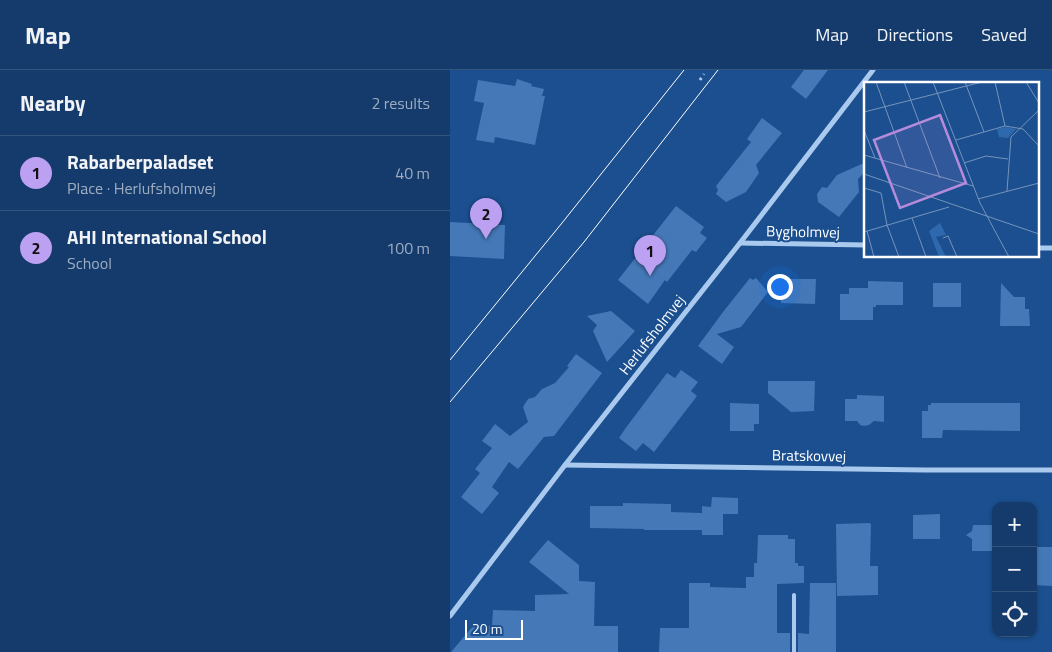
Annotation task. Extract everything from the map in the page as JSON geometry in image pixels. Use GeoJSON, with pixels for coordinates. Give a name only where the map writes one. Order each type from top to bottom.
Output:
{"type":"FeatureCollection","features":[{"type":"Feature","properties":{"kind":"street","name":"Herlufsholmvej"},"geometry":{"type":"LineString","coordinates":[[450,616],[565,465],[873,70]]}},
{"type":"Feature","properties":{"kind":"street","name":"Bygholmvej"},"geometry":{"type":"LineString","coordinates":[[740,243],[864,245]]}},
{"type":"Feature","properties":{"kind":"street","name":"Bratskovvej"},"geometry":{"type":"LineString","coordinates":[[565,465],[1052,470]]}},
{"type":"Feature","properties":{"kind":"lane"},"geometry":{"type":"LineString","coordinates":[[794,595],[794,652]]}},
{"type":"Feature","properties":{"kind":"path"},"geometry":{"type":"LineString","coordinates":[[700,80],[704,74]]}},
{"type":"Feature","properties":{"kind":"building"},"geometry":{"type":"Polygon","coordinates":[[[804,70],[828,70],[806,99],[791,87],[804,70]]]}},
{"type":"Feature","properties":{"kind":"building"},"geometry":{"type":"Polygon","coordinates":[[[517,79],[532,84],[531,86],[544,89],[542,96],[545,96],[535,145],[495,137],[494,143],[476,140],[484,103],[474,101],[478,80],[515,86],[517,79]]]}},
{"type":"Feature","properties":{"kind":"building"},"geometry":{"type":"Polygon","coordinates":[[[762,118],[782,133],[756,165],[759,173],[746,192],[726,202],[716,194],[718,190],[716,186],[751,142],[747,139],[762,118]]]}},
{"type":"Feature","properties":{"kind":"building"},"geometry":{"type":"Polygon","coordinates":[[[864,163],[864,173],[858,179],[859,192],[839,217],[818,202],[817,194],[822,187],[827,188],[837,175],[864,163]]]}},
{"type":"Feature","properties":{"kind":"building"},"geometry":{"type":"Polygon","coordinates":[[[676,206],[704,227],[700,233],[707,238],[696,252],[692,250],[667,282],[665,280],[648,304],[618,280],[676,206]]]}},
{"type":"Feature","properties":{"kind":"building"},"geometry":{"type":"Polygon","coordinates":[[[450,222],[505,225],[504,259],[450,256],[450,222]]]}},
{"type":"Feature","properties":{"kind":"building"},"geometry":{"type":"Polygon","coordinates":[[[750,278],[753,280],[756,278],[768,292],[741,327],[717,334],[734,347],[722,364],[698,346],[750,278]]]}},
{"type":"Feature","properties":{"kind":"building"},"geometry":{"type":"Polygon","coordinates":[[[816,279],[815,304],[781,303],[781,280],[816,279]]]}},
{"type":"Feature","properties":{"kind":"building"},"geometry":{"type":"Polygon","coordinates":[[[868,281],[903,282],[903,305],[876,305],[876,307],[873,307],[873,320],[840,320],[840,294],[849,294],[849,288],[868,288],[868,281]]]}},
{"type":"Feature","properties":{"kind":"building"},"geometry":{"type":"Polygon","coordinates":[[[933,283],[961,283],[961,307],[933,307],[933,283]]]}},
{"type":"Feature","properties":{"kind":"building"},"geometry":{"type":"Polygon","coordinates":[[[1001,283],[1014,297],[1025,297],[1025,309],[1029,309],[1030,326],[1000,326],[1001,283]]]}},
{"type":"Feature","properties":{"kind":"building"},"geometry":{"type":"Polygon","coordinates":[[[611,311],[635,331],[607,362],[593,331],[597,325],[587,316],[611,311]]]}},
{"type":"Feature","properties":{"kind":"building"},"geometry":{"type":"Polygon","coordinates":[[[576,354],[602,373],[554,436],[544,437],[518,469],[509,462],[492,487],[499,493],[482,514],[461,497],[480,473],[475,469],[492,448],[482,441],[495,424],[510,436],[528,422],[523,407],[528,399],[535,397],[542,389],[555,383],[569,367],[567,366],[576,354]]]}},
{"type":"Feature","properties":{"kind":"building"},"geometry":{"type":"Polygon","coordinates":[[[681,370],[698,382],[691,391],[697,396],[654,452],[643,443],[636,451],[619,438],[667,373],[675,378],[681,370]]]}},
{"type":"Feature","properties":{"kind":"building"},"geometry":{"type":"Polygon","coordinates":[[[768,381],[815,381],[814,411],[791,412],[768,393],[768,381]]]}},
{"type":"Feature","properties":{"kind":"building"},"geometry":{"type":"Polygon","coordinates":[[[857,395],[884,396],[884,422],[874,421],[864,426],[860,425],[857,421],[845,421],[845,399],[857,399],[857,395]]]}},
{"type":"Feature","properties":{"kind":"building"},"geometry":{"type":"Polygon","coordinates":[[[730,403],[759,404],[759,424],[754,424],[754,431],[730,431],[730,403]]]}},
{"type":"Feature","properties":{"kind":"building"},"geometry":{"type":"Polygon","coordinates":[[[931,403],[1020,403],[1020,431],[943,430],[942,438],[922,438],[922,411],[928,411],[928,405],[931,405],[931,403]]]}},
{"type":"Feature","properties":{"kind":"building"},"geometry":{"type":"Polygon","coordinates":[[[712,497],[738,498],[738,514],[723,514],[723,535],[702,535],[702,530],[590,528],[590,506],[623,506],[623,503],[671,504],[671,512],[702,513],[702,506],[711,507],[712,497]]]}},
{"type":"Feature","properties":{"kind":"building"},"geometry":{"type":"Polygon","coordinates":[[[940,514],[940,539],[913,539],[913,515],[940,514]]]}},
{"type":"Feature","properties":{"kind":"building"},"geometry":{"type":"Polygon","coordinates":[[[836,524],[871,524],[870,566],[878,566],[878,595],[837,596],[836,524]]]}},
{"type":"Feature","properties":{"kind":"building"},"geometry":{"type":"Polygon","coordinates":[[[973,525],[992,525],[992,551],[972,551],[972,539],[966,535],[972,531],[973,525]]]}},
{"type":"Feature","properties":{"kind":"building"},"geometry":{"type":"Polygon","coordinates":[[[758,535],[788,535],[788,539],[795,539],[795,563],[798,563],[798,566],[804,566],[804,583],[777,584],[777,633],[790,633],[790,652],[659,652],[660,628],[689,628],[689,583],[710,583],[710,587],[746,588],[746,577],[754,577],[754,563],[757,563],[758,535]]]}},
{"type":"Feature","properties":{"kind":"building"},"geometry":{"type":"Polygon","coordinates":[[[548,540],[579,565],[579,581],[595,582],[594,626],[618,626],[618,652],[451,652],[474,625],[492,626],[493,610],[535,611],[535,595],[569,594],[529,562],[548,540]]]}},
{"type":"Feature","properties":{"kind":"building"},"geometry":{"type":"Polygon","coordinates":[[[1037,547],[1052,547],[1052,586],[1037,585],[1037,547]]]}},
{"type":"Feature","properties":{"kind":"building"},"geometry":{"type":"Polygon","coordinates":[[[810,583],[836,583],[836,652],[798,652],[798,633],[809,634],[810,583]]]}},
{"type":"Feature","properties":{"kind":"tram line"},"geometry":{"type":"LineString","coordinates":[[450,360],[684,70]]}},
{"type":"Feature","properties":{"kind":"tram line"},"geometry":{"type":"LineString","coordinates":[[450,402],[584,242],[718,70]]}},
{"type":"Feature","properties":{"kind":"place","name":"AHI International School"},"geometry":{"type":"Point","coordinates":[486,239]}},
{"type":"Feature","properties":{"kind":"place","name":"Rabarberpaladset"},"geometry":{"type":"Point","coordinates":[650,276]}}]}
